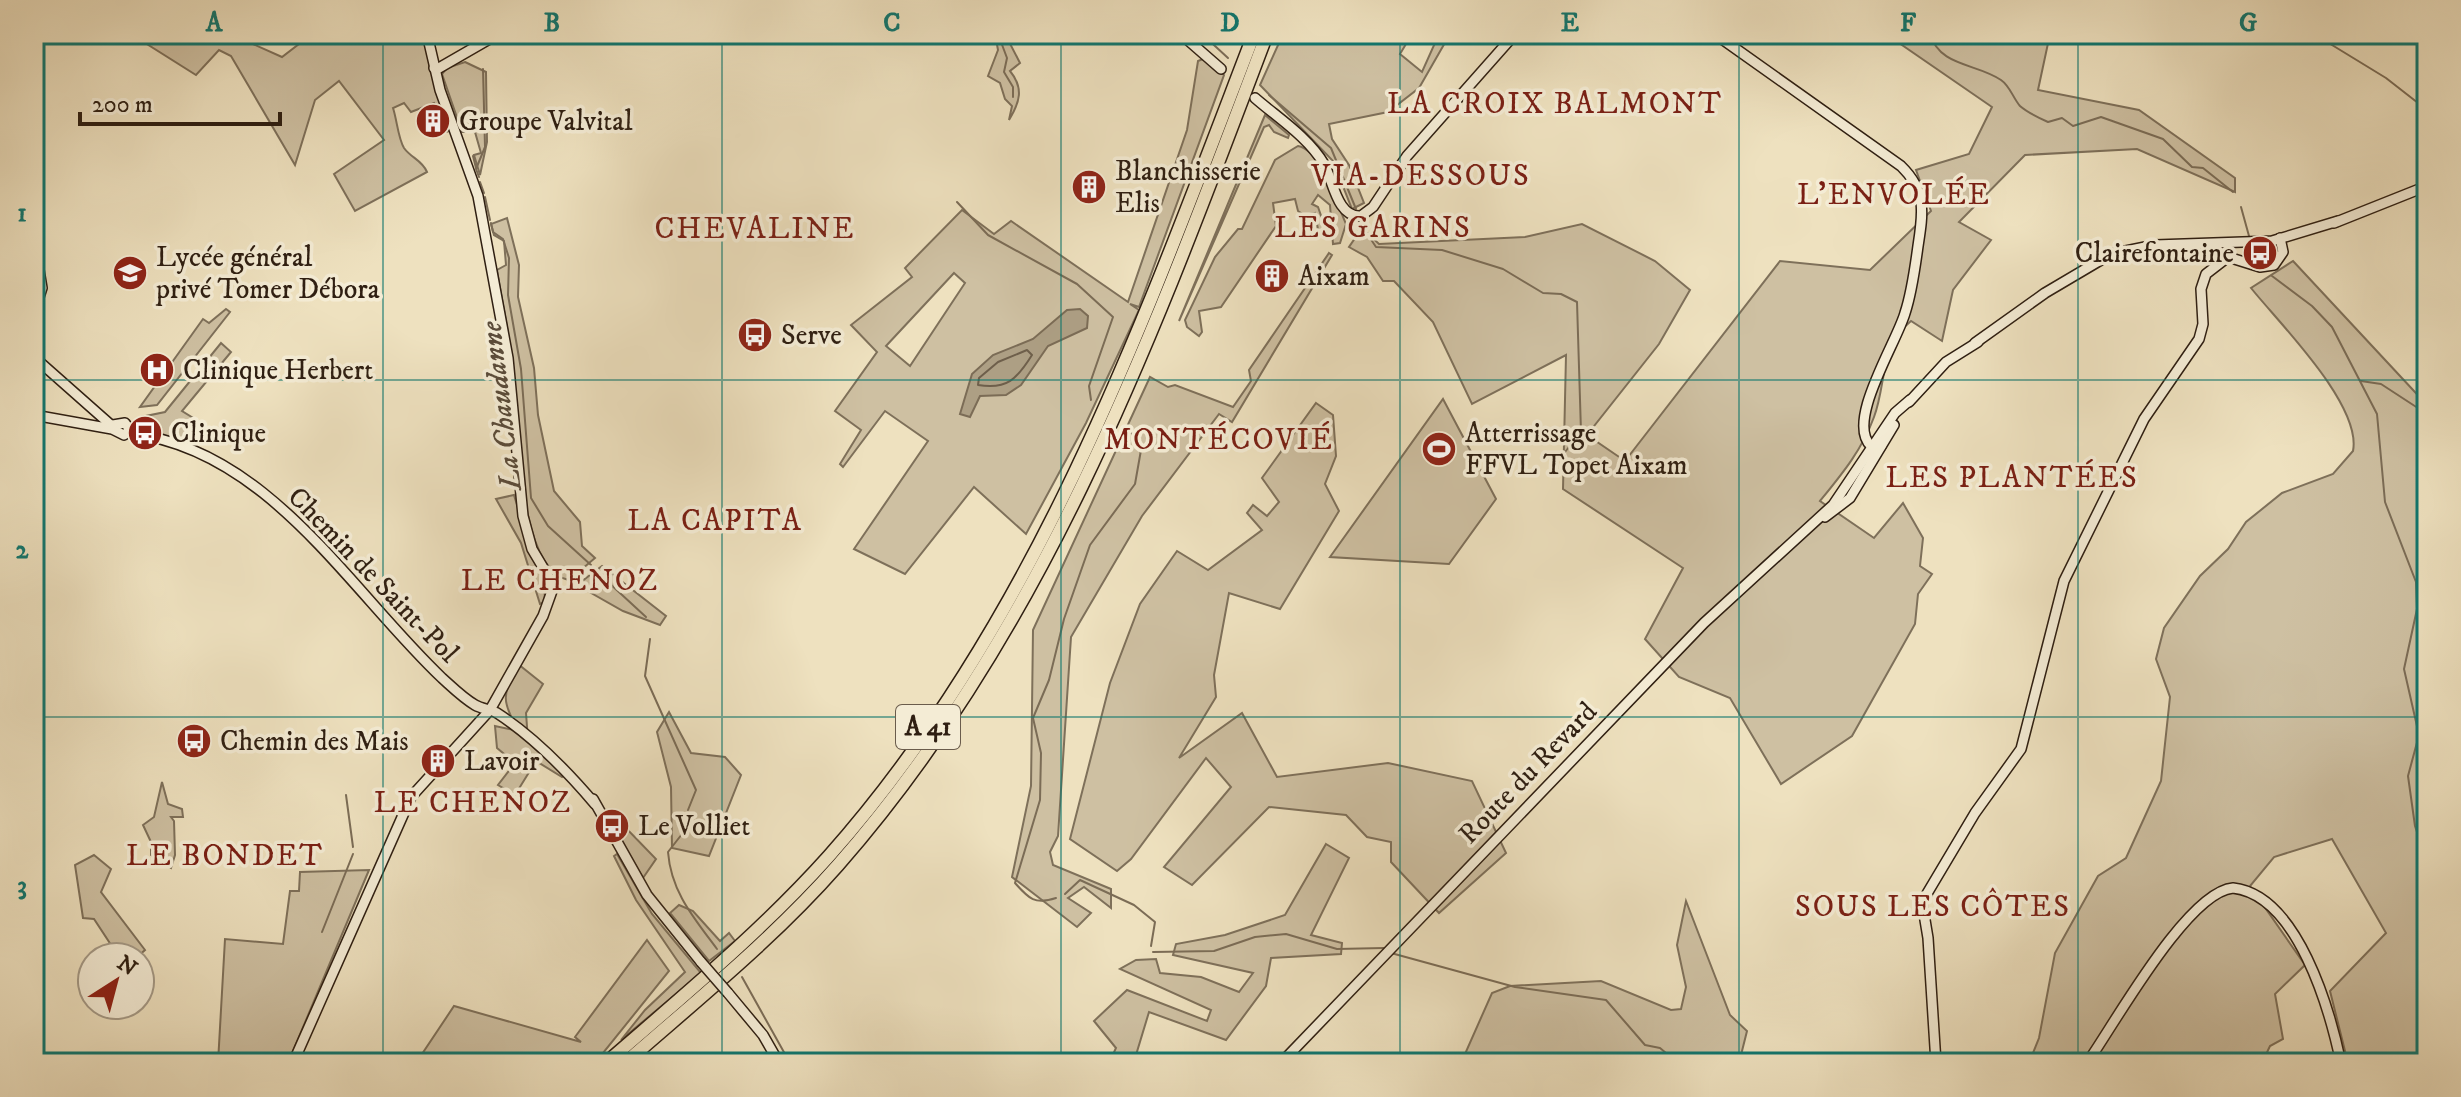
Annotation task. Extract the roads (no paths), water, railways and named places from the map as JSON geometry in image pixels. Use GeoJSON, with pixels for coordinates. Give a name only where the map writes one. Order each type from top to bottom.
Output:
{"type":"FeatureCollection","features":[{"type":"Feature","properties":{"kind":"highway","name":"A 41"},"geometry":{"type":"LineString","coordinates":[[606,1063],[739,947],[829,856],[895,774],[977,652],[1043,537],[1109,405],[1254,34]]}},
{"type":"Feature","properties":{"kind":"highway","name":"A 41"},"geometry":{"type":"LineString","coordinates":[[625,1063],[747,957],[816,889],[906,780],[985,663],[1052,549],[1112,429],[1163,307],[1267,34]]}},
{"type":"Feature","properties":{"kind":"street"},"geometry":{"type":"LineString","coordinates":[[293,1063],[411,797],[490,710],[543,616],[552,586],[532,549],[523,516],[508,358],[478,196],[438,81],[439,64],[429,51],[427,34]]}},
{"type":"Feature","properties":{"kind":"street"},"geometry":{"type":"LineString","coordinates":[[439,64],[498,34]]}},
{"type":"Feature","properties":{"kind":"street"},"geometry":{"type":"LineString","coordinates":[[1181,34],[1221,69]]}},
{"type":"Feature","properties":{"kind":"street"},"geometry":{"type":"LineString","coordinates":[[1255,98],[1307,143],[1325,165],[1344,210],[1352,216],[1361,216],[1373,207],[1397,168],[1515,34]]}},
{"type":"Feature","properties":{"kind":"street"},"geometry":{"type":"LineString","coordinates":[[1715,34],[1895,161],[1918,187],[1924,212],[1910,297],[1870,396],[1865,419],[1877,444]]}},
{"type":"Feature","properties":{"kind":"street","name":"Route du Revard"},"geometry":{"type":"LineString","coordinates":[[1281,1063],[1704,623],[1841,496],[1895,413],[1946,362],[2034,309],[2059,284],[2107,256],[2155,245],[2212,245],[2249,249],[2338,221],[2427,186]]}},
{"type":"Feature","properties":{"kind":"street"},"geometry":{"type":"LineString","coordinates":[[34,240],[42,288],[34,313]]}},
{"type":"Feature","properties":{"kind":"street"},"geometry":{"type":"LineString","coordinates":[[1936,1063],[1928,938],[1922,902],[1975,813],[2021,749],[2064,581],[2144,419],[2199,339],[2203,324],[2201,289],[2206,274],[2228,257],[2267,268],[2278,261],[2276,242]]}},
{"type":"Feature","properties":{"kind":"street"},"geometry":{"type":"LineString","coordinates":[[34,357],[121,430]]}},
{"type":"Feature","properties":{"kind":"street","name":"Chemin de Saint-Pol"},"geometry":{"type":"LineString","coordinates":[[34,415],[121,430],[185,446],[258,490],[293,519],[439,675],[474,704],[490,710]]}},
{"type":"Feature","properties":{"kind":"street"},"geometry":{"type":"LineString","coordinates":[[490,710],[575,773],[647,895],[763,1035],[779,1063]]}},
{"type":"Feature","properties":{"kind":"street"},"geometry":{"type":"LineString","coordinates":[[2087,1063],[2187,920],[2210,897],[2233,888],[2251,894],[2273,911],[2297,939],[2323,992],[2341,1063]]}},
{"type":"Feature","properties":{"kind":"street"},"geometry":{"type":"LineString","coordinates":[[728,993],[772,1063]]}},
{"type":"Feature","properties":{"kind":"water"},"geometry":{"type":"Polygon","coordinates":[[[1080,309],[1088,316],[1087,328],[1048,346],[1021,385],[1006,395],[980,396],[970,417],[960,414],[972,374],[993,355],[1033,339],[1067,310],[1080,309]]]}},
{"type":"Feature","properties":{"kind":"waterway","name":"La Chaudanne"},"geometry":{"type":"LineString","coordinates":[[475,34],[477,38]]}},
{"type":"Feature","properties":{"kind":"waterway"},"geometry":{"type":"LineString","coordinates":[[998,34],[1007,58],[1004,72],[1013,87],[1013,97]]}},
{"type":"Feature","properties":{"kind":"waterway"},"geometry":{"type":"LineString","coordinates":[[1202,34],[1228,58]]}},
{"type":"Feature","properties":{"kind":"waterway"},"geometry":{"type":"LineString","coordinates":[[1930,34],[1942,53],[2001,80],[2020,106],[2034,115],[2048,122],[2062,118],[2073,126],[2101,117],[2163,139],[2192,167],[2203,168],[2233,192]]}},
{"type":"Feature","properties":{"kind":"waterway"},"geometry":{"type":"LineString","coordinates":[[2314,34],[2386,78],[2427,110]]}},
{"type":"Feature","properties":{"kind":"waterway","name":"La Chaudanne"},"geometry":{"type":"LineString","coordinates":[[479,177],[476,169],[485,147],[483,69]]}},
{"type":"Feature","properties":{"kind":"waterway"},"geometry":{"type":"LineString","coordinates":[[1269,95],[1331,148],[1356,209]]}},
{"type":"Feature","properties":{"kind":"waterway"},"geometry":{"type":"LineString","coordinates":[[473,156],[476,168]]}},
{"type":"Feature","properties":{"kind":"waterway","name":"La Chaudanne"},"geometry":{"type":"LineString","coordinates":[[480,182],[484,193]]}},
{"type":"Feature","properties":{"kind":"waterway","name":"La Chaudanne"},"geometry":{"type":"LineString","coordinates":[[485,197],[490,220]]}},
{"type":"Feature","properties":{"kind":"waterway"},"geometry":{"type":"LineString","coordinates":[[957,202],[988,235],[1077,284],[1113,317],[1089,386],[1091,400]]}},
{"type":"Feature","properties":{"kind":"waterway"},"geometry":{"type":"LineString","coordinates":[[2241,207],[2249,236]]}},
{"type":"Feature","properties":{"kind":"waterway","name":"La Chaudanne"},"geometry":{"type":"LineString","coordinates":[[491,223],[493,232],[503,239],[509,258],[508,295],[521,369],[531,498],[548,526],[591,565]]}},
{"type":"Feature","properties":{"kind":"waterway"},"geometry":{"type":"LineString","coordinates":[[1362,226],[1376,247],[1442,250],[1503,269],[1543,293],[1561,294],[1577,302],[1581,432],[1565,452],[1565,459],[1573,466]]}},
{"type":"Feature","properties":{"kind":"waterway"},"geometry":{"type":"LineString","coordinates":[[2272,276],[2312,306],[2332,327],[2377,414],[2385,502],[2416,582],[2417,609],[2404,669],[2419,735],[2408,776],[2415,826],[2427,862]]}},
{"type":"Feature","properties":{"kind":"waterway"},"geometry":{"type":"LineString","coordinates":[[2361,381],[2381,384],[2427,414]]}},
{"type":"Feature","properties":{"kind":"waterway"},"geometry":{"type":"LineString","coordinates":[[1056,898],[1037,901],[1015,883],[1040,800],[1041,753],[1033,718],[1049,680],[1064,619],[1090,545],[1135,484],[1141,450],[1131,432]]}},
{"type":"Feature","properties":{"kind":"waterway","name":"La Chaudanne"},"geometry":{"type":"LineString","coordinates":[[595,570],[646,617]]}},
{"type":"Feature","properties":{"kind":"waterway","name":"La Chaudanne"},"geometry":{"type":"LineString","coordinates":[[650,639],[645,676],[696,790],[688,810]]}},
{"type":"Feature","properties":{"kind":"waterway"},"geometry":{"type":"LineString","coordinates":[[2418,744],[2427,750]]}},
{"type":"Feature","properties":{"kind":"waterway"},"geometry":{"type":"LineString","coordinates":[[346,795],[353,847]]}},
{"type":"Feature","properties":{"kind":"waterway"},"geometry":{"type":"LineString","coordinates":[[689,825],[668,852],[670,866],[685,904],[717,949]]}},
{"type":"Feature","properties":{"kind":"waterway"},"geometry":{"type":"LineString","coordinates":[[322,932],[353,854]]}},
{"type":"Feature","properties":{"kind":"waterway"},"geometry":{"type":"LineString","coordinates":[[1065,894],[1080,880],[1134,905],[1155,922],[1151,946]]}},
{"type":"Feature","properties":{"kind":"waterway"},"geometry":{"type":"LineString","coordinates":[[1153,952],[1214,951],[1255,937],[1286,934],[1337,949],[1384,948]]}},
{"type":"Feature","properties":{"kind":"waterway"},"geometry":{"type":"LineString","coordinates":[[1391,953],[1515,987],[1606,1000],[1645,1045],[1660,1048],[1678,1063]]}},
{"type":"Feature","properties":{"kind":"waterway","name":"La Chaudanne"},"geometry":{"type":"LineString","coordinates":[[742,977],[790,1063]]}},
{"type":"Feature","properties":{"kind":"place","name":"Groupe Valvital"},"geometry":{"type":"Point","coordinates":[433,121]}},
{"type":"Feature","properties":{"kind":"place","name":"Blanchisserie Elis"},"geometry":{"type":"Point","coordinates":[1089,187]}},
{"type":"Feature","properties":{"kind":"place","name":"Clairefontaine"},"geometry":{"type":"Point","coordinates":[2260,253]}},
{"type":"Feature","properties":{"kind":"place","name":"Lycée général privé Tomer Débora"},"geometry":{"type":"Point","coordinates":[130,273]}},
{"type":"Feature","properties":{"kind":"place","name":"Aixam"},"geometry":{"type":"Point","coordinates":[1272,276]}},
{"type":"Feature","properties":{"kind":"place","name":"Serve"},"geometry":{"type":"Point","coordinates":[755,335]}},
{"type":"Feature","properties":{"kind":"place","name":"Clinique Herbert"},"geometry":{"type":"Point","coordinates":[157,370]}},
{"type":"Feature","properties":{"kind":"place","name":"Clinique"},"geometry":{"type":"Point","coordinates":[145,433]}},
{"type":"Feature","properties":{"kind":"place","name":"Atterrissage FFVL Topet Aixam"},"geometry":{"type":"Point","coordinates":[1439,449]}},
{"type":"Feature","properties":{"kind":"place","name":"Chemin des Mais"},"geometry":{"type":"Point","coordinates":[194,741]}},
{"type":"Feature","properties":{"kind":"place","name":"Lavoir"},"geometry":{"type":"Point","coordinates":[438,761]}},
{"type":"Feature","properties":{"kind":"place","name":"Le Volliet"},"geometry":{"type":"Point","coordinates":[612,826]}},
{"type":"Feature","properties":{"kind":"district","name":"LA CROIX BALMONT"},"geometry":{"type":"Point","coordinates":[1555,104]}},
{"type":"Feature","properties":{"kind":"district","name":"VIA-DESSOUS"},"geometry":{"type":"Point","coordinates":[1421,176]}},
{"type":"Feature","properties":{"kind":"district","name":"L'ENVOLÉE"},"geometry":{"type":"Point","coordinates":[1894,195]}},
{"type":"Feature","properties":{"kind":"district","name":"LES GARINS"},"geometry":{"type":"Point","coordinates":[1373,228]}},
{"type":"Feature","properties":{"kind":"district","name":"CHEVALINE"},"geometry":{"type":"Point","coordinates":[755,229]}},
{"type":"Feature","properties":{"kind":"district","name":"MONTÉCOVIÉ"},"geometry":{"type":"Point","coordinates":[1219,440]}},
{"type":"Feature","properties":{"kind":"district","name":"LES PLANTÉES"},"geometry":{"type":"Point","coordinates":[2012,478]}},
{"type":"Feature","properties":{"kind":"district","name":"LA CAPITA"},"geometry":{"type":"Point","coordinates":[715,521]}},
{"type":"Feature","properties":{"kind":"district","name":"LE CHENOZ"},"geometry":{"type":"Point","coordinates":[560,581]}},
{"type":"Feature","properties":{"kind":"district","name":"LE CHENOZ"},"geometry":{"type":"Point","coordinates":[473,803]}},
{"type":"Feature","properties":{"kind":"district","name":"LE BONDET"},"geometry":{"type":"Point","coordinates":[225,856]}},
{"type":"Feature","properties":{"kind":"district","name":"SOUS LES CÔTES"},"geometry":{"type":"Point","coordinates":[1933,907]}}]}
